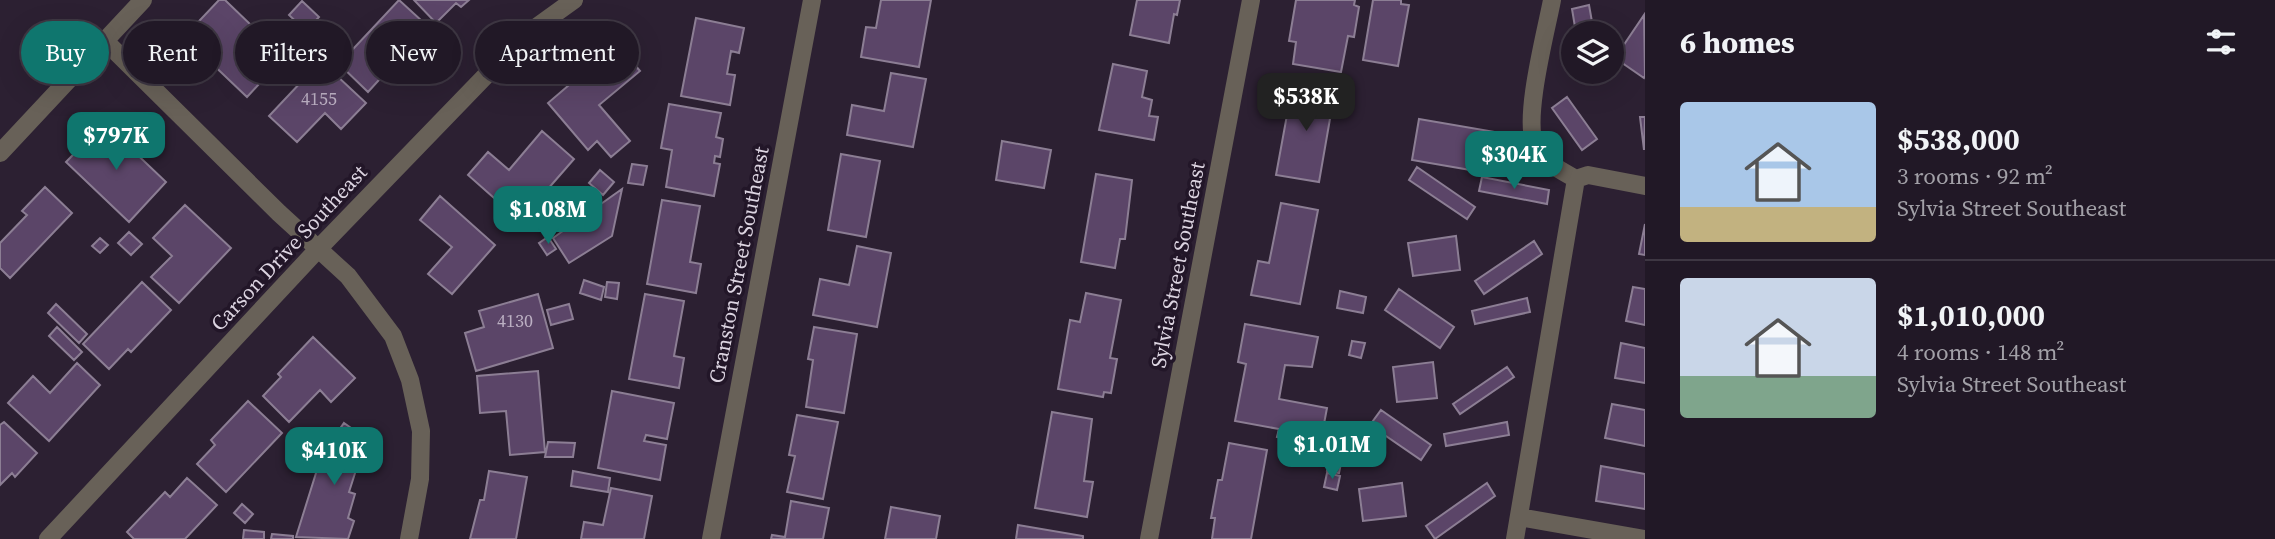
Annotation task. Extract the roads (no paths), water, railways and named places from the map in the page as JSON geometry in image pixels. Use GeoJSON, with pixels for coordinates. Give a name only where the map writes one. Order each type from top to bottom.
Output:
{"type":"FeatureCollection","features":[{"type":"Feature","properties":{"kind":"street"},"geometry":{"type":"LineString","coordinates":[[109,37],[143,0]]}},
{"type":"Feature","properties":{"kind":"street","name":"Carson Drive Southeast"},"geometry":{"type":"LineString","coordinates":[[48,539],[319,248],[524,36],[573,0]]}},
{"type":"Feature","properties":{"kind":"street","name":"Cranston Street Southeast"},"geometry":{"type":"LineString","coordinates":[[711,539],[812,0]]}},
{"type":"Feature","properties":{"kind":"street","name":"Sylvia Street Southeast"},"geometry":{"type":"LineString","coordinates":[[1149,539],[1251,0]]}},
{"type":"Feature","properties":{"kind":"street"},"geometry":{"type":"LineString","coordinates":[[1552,0],[1532,111],[1531,130],[1535,145],[1544,159],[1576,179],[1588,175],[1645,186]]}},
{"type":"Feature","properties":{"kind":"street"},"geometry":{"type":"LineString","coordinates":[[109,45],[279,213],[348,276],[393,336],[410,380],[421,431],[420,479],[409,539]]}},
{"type":"Feature","properties":{"kind":"street"},"geometry":{"type":"LineString","coordinates":[[0,153],[65,84]]}},
{"type":"Feature","properties":{"kind":"street"},"geometry":{"type":"LineString","coordinates":[[1515,539],[1576,179]]}},
{"type":"Feature","properties":{"kind":"street"},"geometry":{"type":"LineString","coordinates":[[1519,517],[1644,539]]}}]}
